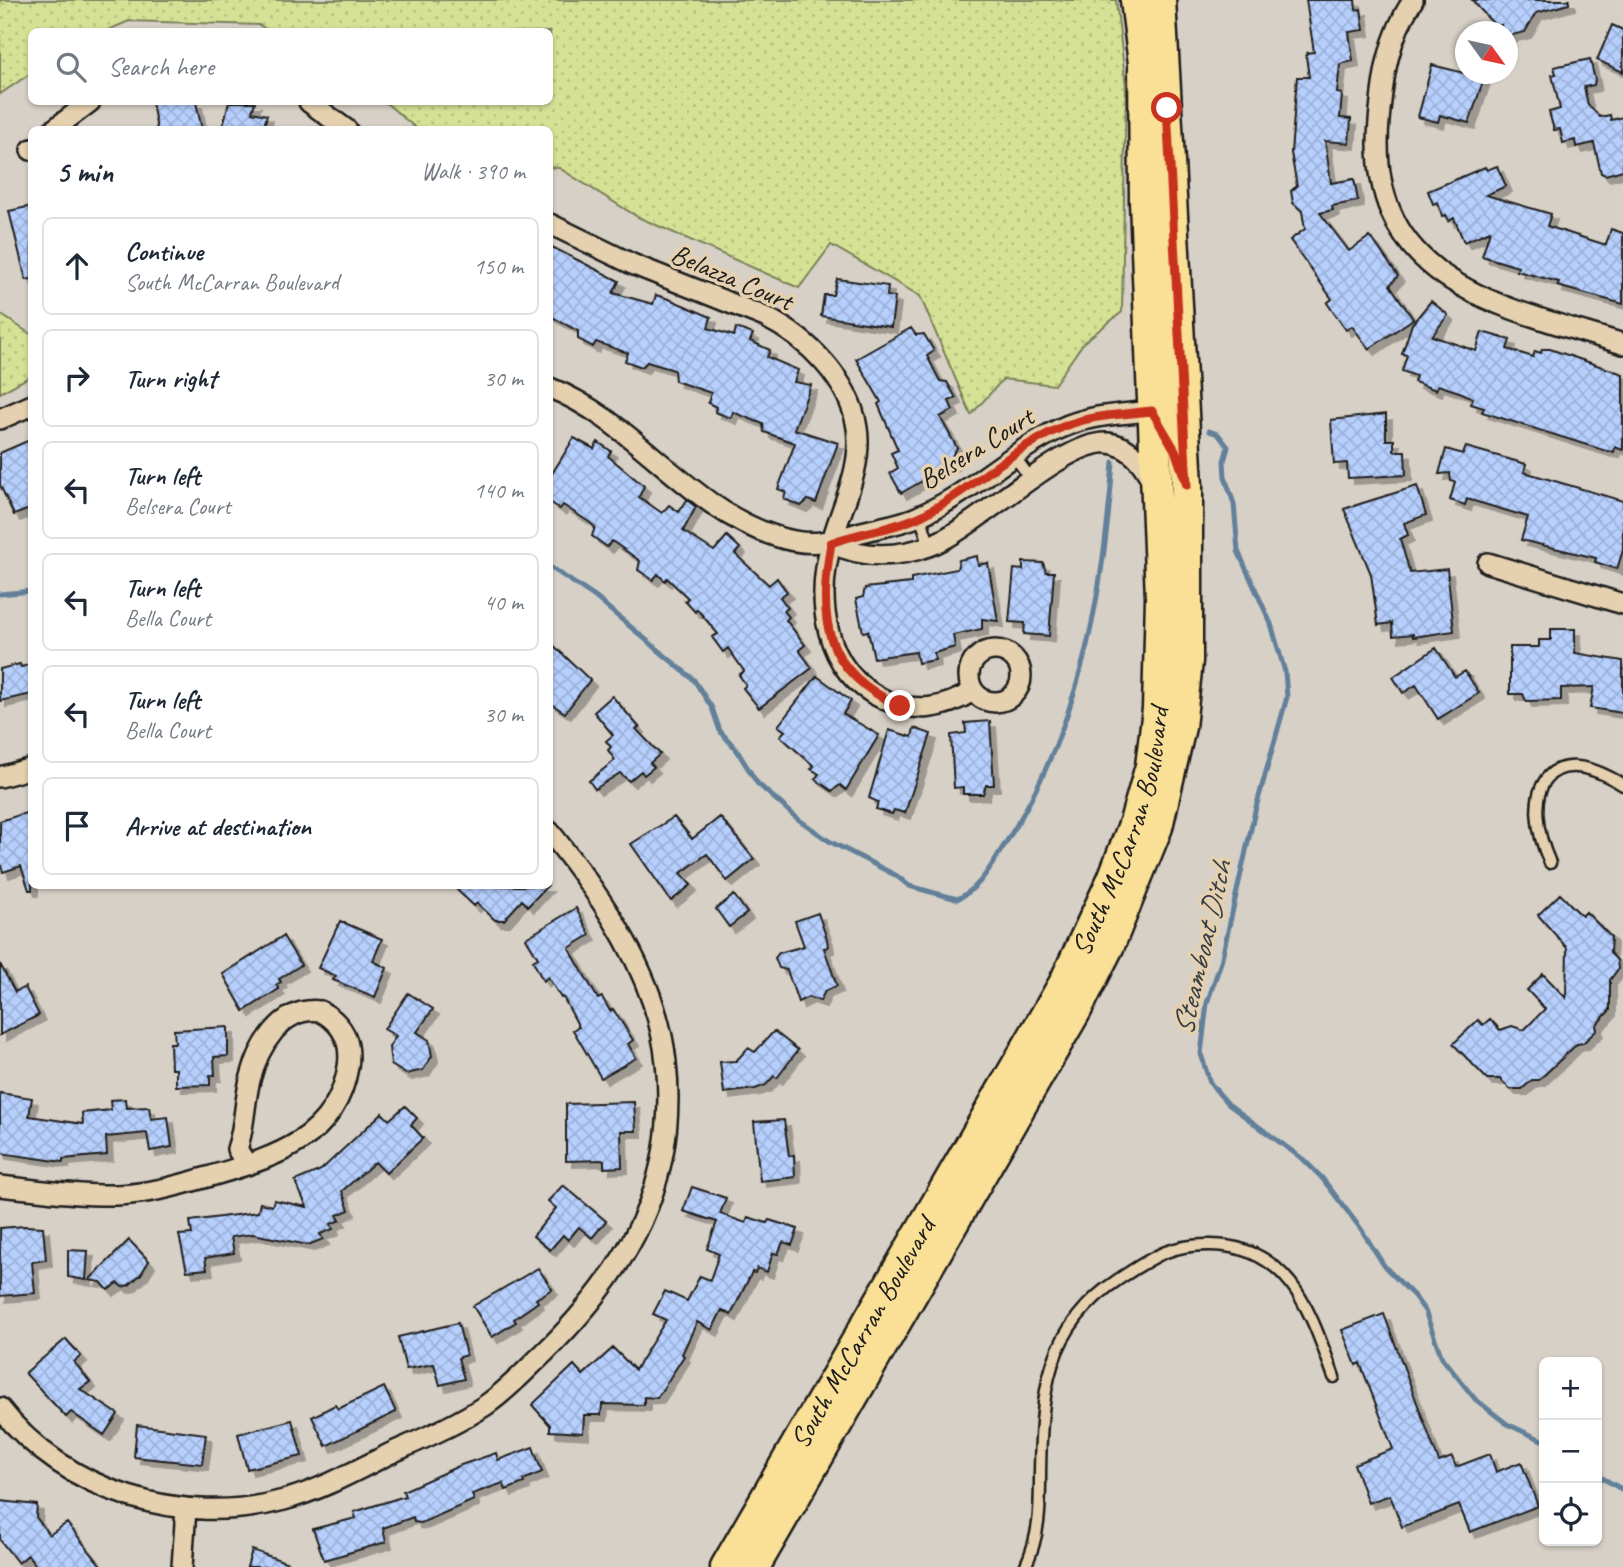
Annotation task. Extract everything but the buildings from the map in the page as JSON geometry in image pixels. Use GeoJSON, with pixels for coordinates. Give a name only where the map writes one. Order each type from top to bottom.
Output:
{"type":"FeatureCollection","features":[{"type":"Feature","properties":{"kind":"main road","name":"South McCarran Boulevard"},"geometry":{"type":"LineString","coordinates":[[726,1567],[1064,984],[1113,879],[1135,822],[1151,765],[1158,709],[1161,619],[1152,411],[1144,63],[1136,0]]}},
{"type":"Feature","properties":{"kind":"main road","name":"South McCarran Boulevard"},"geometry":{"type":"LineString","coordinates":[[754,1567],[1076,1010],[1133,892],[1157,827],[1180,727],[1187,661],[1187,485],[1160,0]]}},
{"type":"Feature","properties":{"kind":"main road"},"geometry":{"type":"LineString","coordinates":[[1152,411],[1175,450],[1187,485]]}},
{"type":"Feature","properties":{"kind":"street"},"geometry":{"type":"LineString","coordinates":[[1413,0],[1390,43],[1383,69],[1377,143],[1385,195],[1404,235],[1427,263],[1472,295],[1623,344]]}},
{"type":"Feature","properties":{"kind":"street"},"geometry":{"type":"LineString","coordinates":[[58,126],[86,105]]}},
{"type":"Feature","properties":{"kind":"street"},"geometry":{"type":"LineString","coordinates":[[313,105],[342,126]]}},
{"type":"Feature","properties":{"kind":"street","name":"Belazza Court"},"geometry":{"type":"LineString","coordinates":[[553,225],[632,264],[765,317],[810,347],[833,373],[851,405],[857,427],[855,467],[831,543],[825,580],[828,635],[835,654],[862,685],[900,706],[925,709],[943,707],[973,691]]}},
{"type":"Feature","properties":{"kind":"street","name":"Belsera Court"},"geometry":{"type":"LineString","coordinates":[[553,390],[588,408],[720,509],[744,523],[776,537],[831,543],[860,554],[887,555],[930,546],[1031,478],[1084,449],[1106,443],[1126,448],[1147,469],[1157,494]]}},
{"type":"Feature","properties":{"kind":"street"},"geometry":{"type":"LineString","coordinates":[[0,419],[28,407]]}},
{"type":"Feature","properties":{"kind":"street","name":"Belsera Court"},"geometry":{"type":"LineString","coordinates":[[831,543],[920,516],[954,498],[1014,456],[1071,424],[1098,417],[1152,411]]}},
{"type":"Feature","properties":{"kind":"street"},"geometry":{"type":"LineString","coordinates":[[1488,563],[1623,604]]}},
{"type":"Feature","properties":{"kind":"street"},"geometry":{"type":"LineString","coordinates":[[0,777],[28,769]]}},
{"type":"Feature","properties":{"kind":"street"},"geometry":{"type":"LineString","coordinates":[[0,1408],[32,1442],[85,1479],[152,1503],[186,1509],[247,1507],[317,1489],[480,1409],[512,1384],[580,1317],[618,1269],[650,1205],[667,1130],[666,1059],[659,1021],[632,953],[574,863],[553,836]]}},
{"type":"Feature","properties":{"kind":"street"},"geometry":{"type":"LineString","coordinates":[[0,1186],[80,1195],[158,1191],[247,1165],[293,1147],[318,1125],[338,1097],[347,1073],[350,1054],[348,1041],[340,1026],[320,1011],[297,1012],[286,1019],[258,1058],[250,1080],[243,1133],[237,1149],[247,1165]]}},
{"type":"Feature","properties":{"kind":"street"},"geometry":{"type":"LineString","coordinates":[[183,1567],[186,1509]]}},
{"type":"Feature","properties":{"kind":"lane"},"geometry":{"type":"LineString","coordinates":[[1014,456],[1031,478]]}},
{"type":"Feature","properties":{"kind":"lane"},"geometry":{"type":"LineString","coordinates":[[920,516],[930,546]]}},
{"type":"Feature","properties":{"kind":"lane"},"geometry":{"type":"LineString","coordinates":[[1550,863],[1541,844],[1535,813],[1539,792],[1546,780],[1564,767],[1576,766],[1623,785]]}},
{"type":"Feature","properties":{"kind":"lane"},"geometry":{"type":"LineString","coordinates":[[1025,1567],[1038,1534],[1043,1423],[1052,1363],[1059,1341],[1078,1313],[1094,1297],[1153,1257],[1189,1245],[1224,1245],[1247,1251],[1283,1272],[1294,1283],[1309,1309],[1334,1377]]}},
{"type":"Feature","properties":{"kind":"green space"},"geometry":{"type":"Polygon","coordinates":[[[0,0],[1116,0],[1126,87],[1122,312],[1084,342],[1054,385],[1003,379],[971,415],[920,296],[831,245],[799,288],[638,217],[559,168],[553,167],[553,126],[413,126],[389,105],[553,105],[553,28],[264,28],[259,25],[129,21],[113,28],[28,28],[28,75],[0,94],[0,0]]]}},
{"type":"Feature","properties":{"kind":"green space"},"geometry":{"type":"Polygon","coordinates":[[[0,314],[28,332],[28,378],[0,393],[0,314]]]}},
{"type":"Feature","properties":{"kind":"waterway","name":"Steamboat Ditch"},"geometry":{"type":"LineString","coordinates":[[1209,431],[1218,434],[1228,447],[1224,461],[1225,477],[1234,504],[1238,551],[1271,624],[1285,672],[1287,697],[1255,811],[1221,962],[1207,1003],[1201,1054],[1210,1083],[1228,1104],[1304,1160],[1322,1178],[1361,1229],[1385,1267],[1425,1311],[1442,1358],[1475,1399],[1507,1424],[1539,1439]]}},
{"type":"Feature","properties":{"kind":"waterway","name":"Steamboat Ditch"},"geometry":{"type":"LineString","coordinates":[[553,569],[595,597],[694,680],[712,708],[720,731],[736,749],[757,783],[798,819],[829,841],[897,876],[909,886],[957,899],[973,889],[990,868],[1031,800],[1069,708],[1094,612],[1109,512],[1113,462]]}},
{"type":"Feature","properties":{"kind":"waterway","name":"Steamboat Ditch"},"geometry":{"type":"LineString","coordinates":[[0,594],[28,591]]}},
{"type":"Feature","properties":{"kind":"waterway","name":"Steamboat Ditch"},"geometry":{"type":"LineString","coordinates":[[1602,1478],[1623,1490]]}},
{"type":"Feature","properties":{"kind":"route"},"geometry":{"type":"LineString","coordinates":[[900,706],[879,697],[862,685],[835,654],[828,635],[825,612],[825,580],[831,543],[920,516],[954,498],[1040,439],[1071,424],[1098,417],[1152,411],[1175,450],[1187,485],[1167,108]]}}]}
